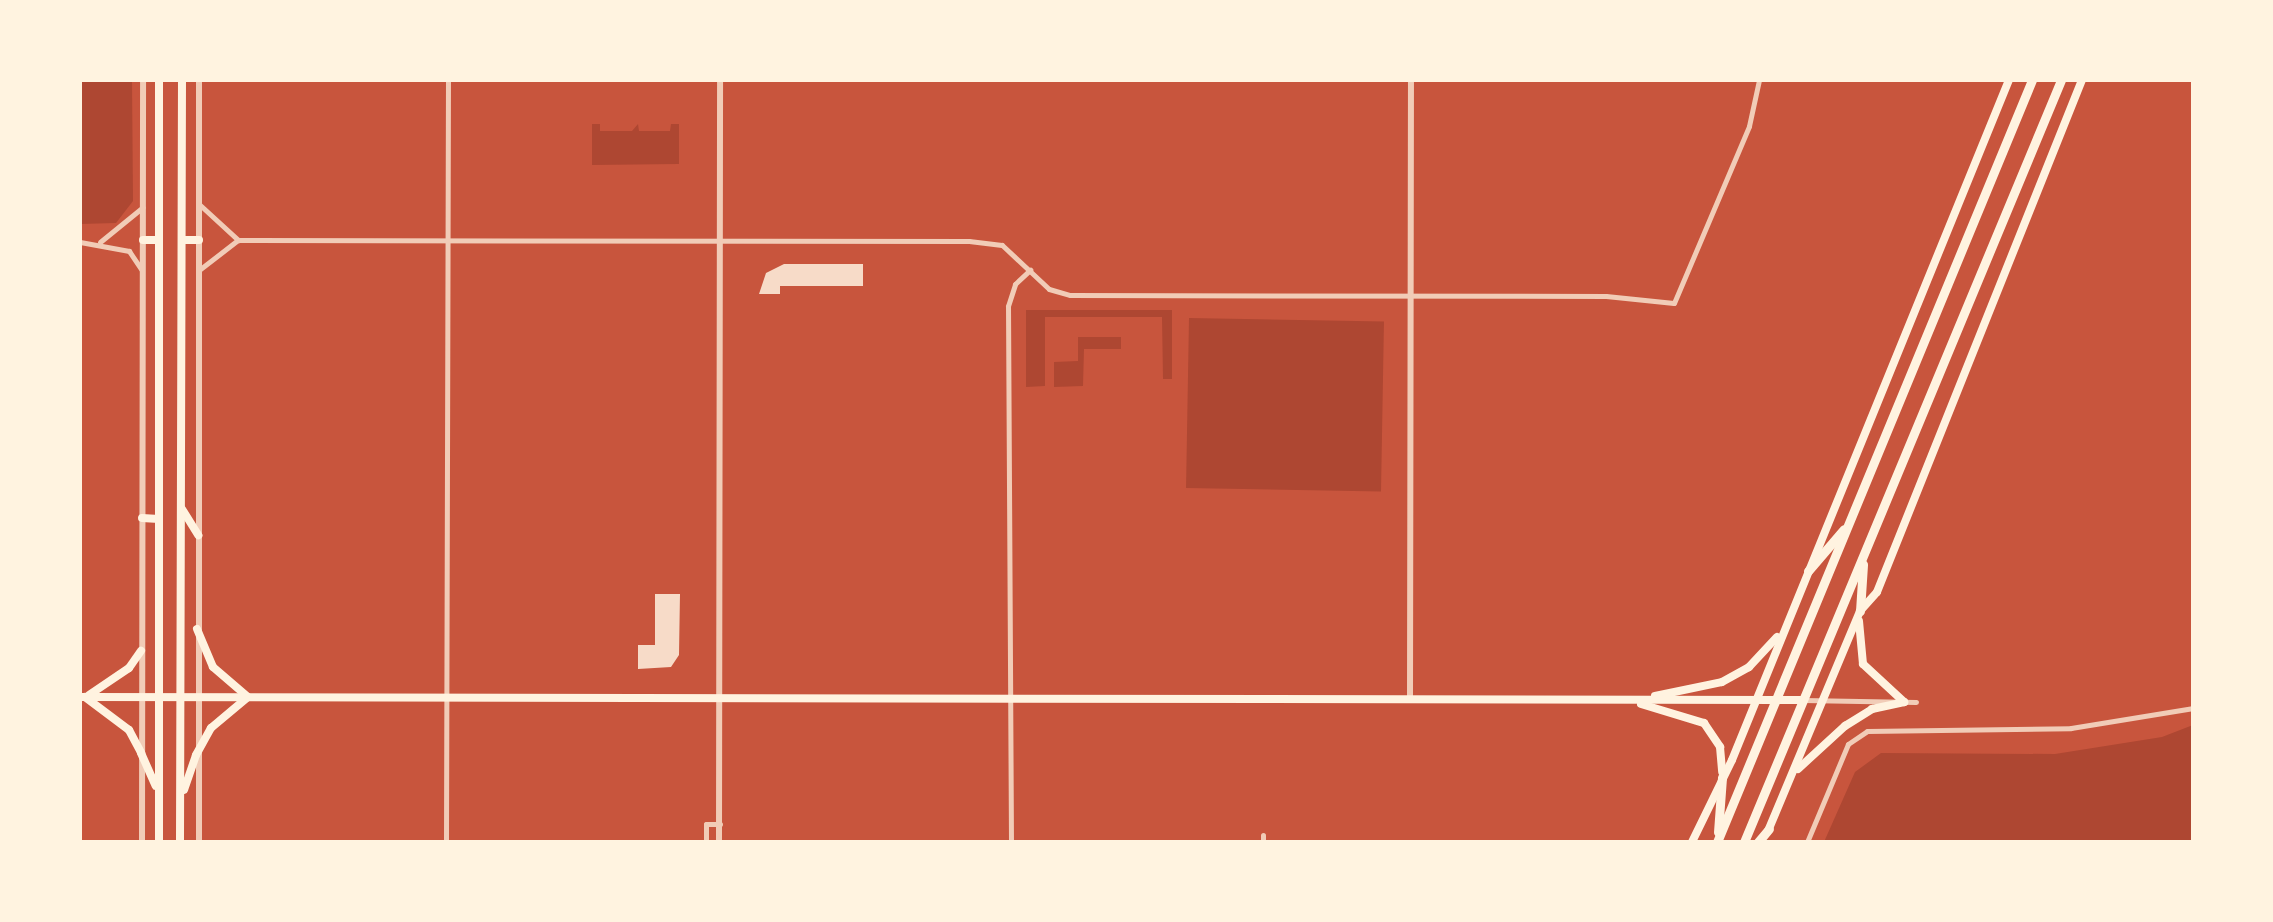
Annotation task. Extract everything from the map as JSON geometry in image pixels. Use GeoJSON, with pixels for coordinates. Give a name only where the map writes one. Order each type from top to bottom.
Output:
{"type":"FeatureCollection","features":[{"type":"Feature","properties":{"kind":"highway"},"geometry":{"type":"LineString","coordinates":[[1718,841],[2032,80]]}},
{"type":"Feature","properties":{"kind":"highway"},"geometry":{"type":"LineString","coordinates":[[1744,842],[2062,80]]}},
{"type":"Feature","properties":{"kind":"highway"},"geometry":{"type":"LineString","coordinates":[[1808,571],[1849,523]]}},
{"type":"Feature","properties":{"kind":"highway"},"geometry":{"type":"LineString","coordinates":[[1860,612],[1864,556]]}},
{"type":"Feature","properties":{"kind":"highway"},"geometry":{"type":"LineString","coordinates":[[1718,841],[1722,776]]}},
{"type":"Feature","properties":{"kind":"highway"},"geometry":{"type":"LineString","coordinates":[[1761,842],[1769,829]]}},
{"type":"Feature","properties":{"kind":"main road"},"geometry":{"type":"LineString","coordinates":[[158,842],[159,80]]}},
{"type":"Feature","properties":{"kind":"main road"},"geometry":{"type":"LineString","coordinates":[[180,842],[182,80]]}},
{"type":"Feature","properties":{"kind":"main road"},"geometry":{"type":"LineString","coordinates":[[1692,842],[1757,700],[2009,80]]}},
{"type":"Feature","properties":{"kind":"main road"},"geometry":{"type":"LineString","coordinates":[[1769,829],[1860,612],[1877,592],[2082,80]]}},
{"type":"Feature","properties":{"kind":"main road"},"geometry":{"type":"LineString","coordinates":[[143,240],[159,240]]}},
{"type":"Feature","properties":{"kind":"main road"},"geometry":{"type":"LineString","coordinates":[[182,240],[199,240]]}},
{"type":"Feature","properties":{"kind":"main road"},"geometry":{"type":"LineString","coordinates":[[181,508],[198,535]]}},
{"type":"Feature","properties":{"kind":"main road"},"geometry":{"type":"LineString","coordinates":[[142,518],[158,518]]}},
{"type":"Feature","properties":{"kind":"main road"},"geometry":{"type":"LineString","coordinates":[[1860,612],[1863,664],[1904,702]]}},
{"type":"Feature","properties":{"kind":"main road"},"geometry":{"type":"LineString","coordinates":[[1626,700],[1722,682],[1749,668],[1784,627]]}},
{"type":"Feature","properties":{"kind":"main road"},"geometry":{"type":"LineString","coordinates":[[197,630],[212,667],[248,697]]}},
{"type":"Feature","properties":{"kind":"main road"},"geometry":{"type":"LineString","coordinates":[[83,697],[129,668],[141,651]]}},
{"type":"Feature","properties":{"kind":"main road"},"geometry":{"type":"LineString","coordinates":[[83,697],[1803,700]]}},
{"type":"Feature","properties":{"kind":"main road"},"geometry":{"type":"LineString","coordinates":[[83,697],[129,730],[158,791]]}},
{"type":"Feature","properties":{"kind":"main road"},"geometry":{"type":"LineString","coordinates":[[180,799],[211,728],[248,697]]}},
{"type":"Feature","properties":{"kind":"main road"},"geometry":{"type":"LineString","coordinates":[[1626,700],[1704,722],[1720,747],[1722,776]]}},
{"type":"Feature","properties":{"kind":"main road"},"geometry":{"type":"LineString","coordinates":[[1787,785],[1829,737],[1872,709],[1904,702]]}},
{"type":"Feature","properties":{"kind":"street"},"geometry":{"type":"LineString","coordinates":[[142,842],[144,80]]}},
{"type":"Feature","properties":{"kind":"street"},"geometry":{"type":"LineString","coordinates":[[199,80],[199,842]]}},
{"type":"Feature","properties":{"kind":"street"},"geometry":{"type":"LineString","coordinates":[[446,842],[448,80]]}},
{"type":"Feature","properties":{"kind":"street"},"geometry":{"type":"LineString","coordinates":[[720,80],[720,842]]}},
{"type":"Feature","properties":{"kind":"street"},"geometry":{"type":"LineString","coordinates":[[1410,700],[1411,80]]}},
{"type":"Feature","properties":{"kind":"street"},"geometry":{"type":"LineString","coordinates":[[199,203],[213,224],[238,240],[994,243],[1049,289],[1070,295],[1680,298],[1749,126],[1759,80]]}},
{"type":"Feature","properties":{"kind":"street"},"geometry":{"type":"LineString","coordinates":[[100,242],[143,207]]}},
{"type":"Feature","properties":{"kind":"street"},"geometry":{"type":"LineString","coordinates":[[199,270],[238,240]]}},
{"type":"Feature","properties":{"kind":"street"},"geometry":{"type":"LineString","coordinates":[[80,242],[100,242],[129,251],[143,272]]}},
{"type":"Feature","properties":{"kind":"street"},"geometry":{"type":"LineString","coordinates":[[1012,842],[1008,306],[1015,284],[1030,270]]}},
{"type":"Feature","properties":{"kind":"street"},"geometry":{"type":"LineString","coordinates":[[1803,700],[1916,702]]}},
{"type":"Feature","properties":{"kind":"street"},"geometry":{"type":"LineString","coordinates":[[1807,842],[1848,744],[1867,730],[2071,728],[2193,708]]}},
{"type":"Feature","properties":{"kind":"street"},"geometry":{"type":"LineString","coordinates":[[706,842],[706,824],[720,824]]}},
{"type":"Feature","properties":{"kind":"shaded area"},"geometry":{"type":"Polygon","coordinates":[[[80,80],[132,80],[133,201],[116,223],[80,224],[80,80]]]}},
{"type":"Feature","properties":{"kind":"shaded area"},"geometry":{"type":"Polygon","coordinates":[[[592,124],[600,124],[600,131],[632,131],[638,124],[639,131],[670,131],[671,124],[679,124],[679,164],[592,165],[592,124]]]}},
{"type":"Feature","properties":{"kind":"shaded area"},"geometry":{"type":"Polygon","coordinates":[[[1026,310],[1172,310],[1172,379],[1163,379],[1162,317],[1045,317],[1045,386],[1026,387],[1026,310]]]}},
{"type":"Feature","properties":{"kind":"shaded area"},"geometry":{"type":"Polygon","coordinates":[[[1189,318],[1384,321],[1381,491],[1186,488],[1189,318]]]}},
{"type":"Feature","properties":{"kind":"shaded area"},"geometry":{"type":"Polygon","coordinates":[[[1078,337],[1121,337],[1121,349],[1084,349],[1083,386],[1054,387],[1054,362],[1078,361],[1078,337]]]}},
{"type":"Feature","properties":{"kind":"shaded area"},"geometry":{"type":"Polygon","coordinates":[[[2193,725],[2193,842],[1824,842],[1855,772],[1881,753],[2055,754],[2162,737],[2193,725]]]}},
{"type":"Feature","properties":{"kind":"building"},"geometry":{"type":"Polygon","coordinates":[[[784,264],[863,264],[863,286],[780,286],[780,294],[759,294],[766,273],[784,264]]]}},
{"type":"Feature","properties":{"kind":"building"},"geometry":{"type":"Polygon","coordinates":[[[655,594],[680,594],[679,655],[671,667],[638,669],[638,645],[655,645],[655,594]]]}}]}
